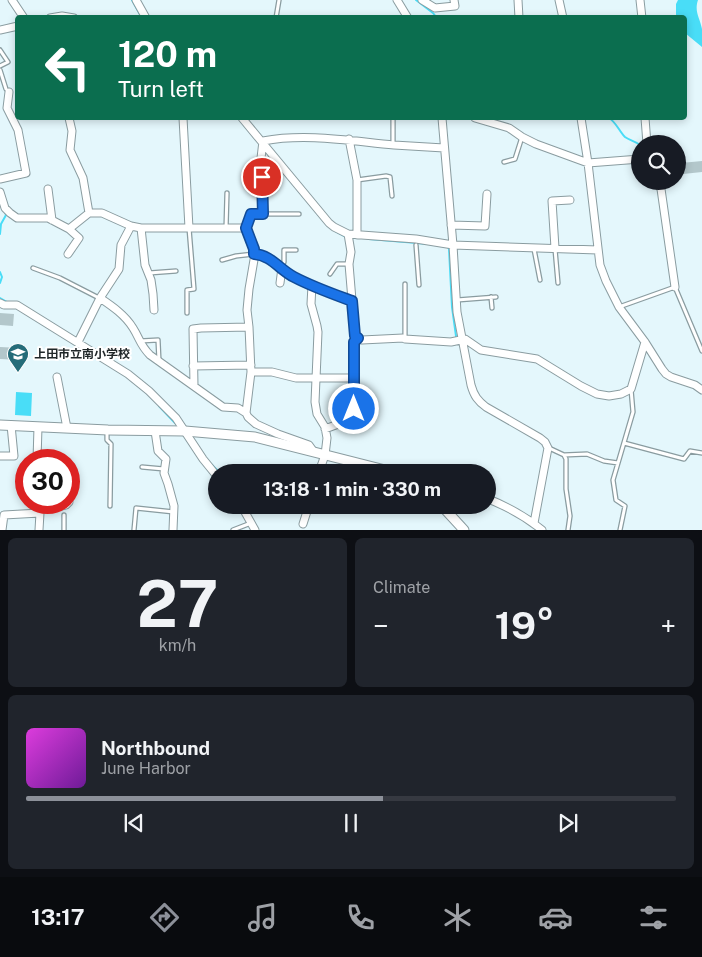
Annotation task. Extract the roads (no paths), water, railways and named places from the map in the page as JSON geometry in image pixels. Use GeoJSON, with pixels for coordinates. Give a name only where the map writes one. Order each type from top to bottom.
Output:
{"type":"FeatureCollection","features":[{"type":"Feature","properties":{"kind":"street"},"geometry":{"type":"LineString","coordinates":[[12,0],[22,15]]}},
{"type":"Feature","properties":{"kind":"street"},"geometry":{"type":"LineString","coordinates":[[136,0],[144,15]]}},
{"type":"Feature","properties":{"kind":"street"},"geometry":{"type":"LineString","coordinates":[[397,0],[406,15]]}},
{"type":"Feature","properties":{"kind":"street"},"geometry":{"type":"LineString","coordinates":[[422,0],[435,8],[455,6],[454,0]]}},
{"type":"Feature","properties":{"kind":"street"},"geometry":{"type":"LineString","coordinates":[[518,0],[519,15]]}},
{"type":"Feature","properties":{"kind":"street"},"geometry":{"type":"LineString","coordinates":[[559,0],[562,15]]}},
{"type":"Feature","properties":{"kind":"street"},"geometry":{"type":"LineString","coordinates":[[640,0],[642,15]]}},
{"type":"Feature","properties":{"kind":"street"},"geometry":{"type":"LineString","coordinates":[[0,30],[15,27]]}},
{"type":"Feature","properties":{"kind":"street"},"geometry":{"type":"LineString","coordinates":[[0,179],[26,173],[18,130],[7,108],[7,90]]}},
{"type":"Feature","properties":{"kind":"street"},"geometry":{"type":"LineString","coordinates":[[69,120],[72,131],[70,150],[83,178],[89,213]]}},
{"type":"Feature","properties":{"kind":"street"},"geometry":{"type":"LineString","coordinates":[[183,120],[189,228]]}},
{"type":"Feature","properties":{"kind":"street"},"geometry":{"type":"LineString","coordinates":[[244,120],[329,223],[348,234],[416,242],[598,250]]}},
{"type":"Feature","properties":{"kind":"street"},"geometry":{"type":"LineString","coordinates":[[442,120],[457,312],[473,395],[486,407],[540,438],[548,448],[534,523]]}},
{"type":"Feature","properties":{"kind":"street"},"geometry":{"type":"LineString","coordinates":[[482,120],[509,128],[536,144],[588,163],[631,160]]}},
{"type":"Feature","properties":{"kind":"street"},"geometry":{"type":"LineString","coordinates":[[581,120],[600,265],[606,281],[619,307],[666,374],[701,388]]}},
{"type":"Feature","properties":{"kind":"street"},"geometry":{"type":"LineString","coordinates":[[645,120],[646,135]]}},
{"type":"Feature","properties":{"kind":"street"},"geometry":{"type":"LineString","coordinates":[[263,142],[273,139],[319,138],[444,148]]}},
{"type":"Feature","properties":{"kind":"street"},"geometry":{"type":"LineString","coordinates":[[349,139],[357,180],[357,235]]}},
{"type":"Feature","properties":{"kind":"street"},"geometry":{"type":"LineString","coordinates":[[246,413],[251,369],[247,310],[254,249],[246,228],[251,214],[263,214],[263,142]]}},
{"type":"Feature","properties":{"kind":"street"},"geometry":{"type":"LineString","coordinates":[[48,189],[52,220]]}},
{"type":"Feature","properties":{"kind":"street"},"geometry":{"type":"LineString","coordinates":[[660,190],[676,287]]}},
{"type":"Feature","properties":{"kind":"street"},"geometry":{"type":"LineString","coordinates":[[0,192],[5,208],[17,218],[48,218],[79,238],[68,254]]}},
{"type":"Feature","properties":{"kind":"street"},"geometry":{"type":"LineString","coordinates":[[451,225],[485,226],[487,194]]}},
{"type":"Feature","properties":{"kind":"street"},"geometry":{"type":"LineString","coordinates":[[555,248],[552,201],[570,200]]}},
{"type":"Feature","properties":{"kind":"street"},"geometry":{"type":"LineString","coordinates":[[69,230],[89,213],[102,213],[131,226],[141,228],[246,228]]}},
{"type":"Feature","properties":{"kind":"street"},"geometry":{"type":"LineString","coordinates":[[78,342],[100,298],[119,269],[121,245],[131,226]]}},
{"type":"Feature","properties":{"kind":"street"},"geometry":{"type":"LineString","coordinates":[[141,228],[144,265],[153,294],[154,310]]}},
{"type":"Feature","properties":{"kind":"street"},"geometry":{"type":"LineString","coordinates":[[348,234],[351,252],[350,264],[355,336],[362,340],[404,338],[451,342],[465,339],[480,350],[537,359],[581,386],[597,394],[609,396],[621,394],[631,389],[645,342]]}},
{"type":"Feature","properties":{"kind":"street"},"geometry":{"type":"LineString","coordinates":[[254,254],[260,254],[272,260],[285,272],[312,285],[352,301]]}},
{"type":"Feature","properties":{"kind":"street"},"geometry":{"type":"LineString","coordinates":[[280,283],[282,268]]}},
{"type":"Feature","properties":{"kind":"street"},"geometry":{"type":"LineString","coordinates":[[312,285],[311,304],[318,326],[315,402],[327,438],[322,464]]}},
{"type":"Feature","properties":{"kind":"street"},"geometry":{"type":"LineString","coordinates":[[100,298],[116,309],[129,322],[145,350],[223,408],[238,408],[246,413],[256,424],[309,445],[314,452]]}},
{"type":"Feature","properties":{"kind":"street"},"geometry":{"type":"LineString","coordinates":[[0,303],[4,305],[17,305],[128,374],[149,391],[176,418],[208,465]]}},
{"type":"Feature","properties":{"kind":"street"},"geometry":{"type":"LineString","coordinates":[[194,386],[193,329],[249,327]]}},
{"type":"Feature","properties":{"kind":"street"},"geometry":{"type":"LineString","coordinates":[[325,429],[341,423],[354,424],[354,342],[358,338]]}},
{"type":"Feature","properties":{"kind":"street"},"geometry":{"type":"LineString","coordinates":[[193,366],[251,369],[296,378],[354,378]]}},
{"type":"Feature","properties":{"kind":"street"},"geometry":{"type":"LineString","coordinates":[[57,377],[67,428]]}},
{"type":"Feature","properties":{"kind":"street"},"geometry":{"type":"LineString","coordinates":[[0,425],[185,431],[255,437],[361,464]]}},
{"type":"Feature","properties":{"kind":"street"},"geometry":{"type":"LineString","coordinates":[[0,456],[14,456],[11,426]]}},
{"type":"Feature","properties":{"kind":"street"},"geometry":{"type":"LineString","coordinates":[[37,449],[38,427]]}},
{"type":"Feature","properties":{"kind":"street"},"geometry":{"type":"LineString","coordinates":[[155,431],[158,451],[166,459],[164,473],[174,512],[173,530]]}},
{"type":"Feature","properties":{"kind":"street"},"geometry":{"type":"LineString","coordinates":[[496,502],[534,523],[542,530]]}},
{"type":"Feature","properties":{"kind":"street"},"geometry":{"type":"LineString","coordinates":[[2,530],[4,515],[22,514]]}},
{"type":"Feature","properties":{"kind":"street"},"geometry":{"type":"LineString","coordinates":[[39,530],[40,514]]}},
{"type":"Feature","properties":{"kind":"street"},"geometry":{"type":"LineString","coordinates":[[246,514],[253,526]]}},
{"type":"Feature","properties":{"kind":"street"},"geometry":{"type":"LineString","coordinates":[[303,524],[306,514]]}},
{"type":"Feature","properties":{"kind":"street"},"geometry":{"type":"LineString","coordinates":[[449,514],[464,530]]}},
{"type":"Feature","properties":{"kind":"lane"},"geometry":{"type":"LineString","coordinates":[[276,15],[279,0]]}},
{"type":"Feature","properties":{"kind":"lane"},"geometry":{"type":"LineString","coordinates":[[0,50],[8,62],[0,66]]}},
{"type":"Feature","properties":{"kind":"lane"},"geometry":{"type":"LineString","coordinates":[[0,70],[7,90]]}},
{"type":"Feature","properties":{"kind":"lane"},"geometry":{"type":"LineString","coordinates":[[393,120],[393,145]]}},
{"type":"Feature","properties":{"kind":"lane"},"geometry":{"type":"LineString","coordinates":[[504,162],[515,159],[522,137]]}},
{"type":"Feature","properties":{"kind":"lane"},"geometry":{"type":"LineString","coordinates":[[357,180],[390,177],[392,196]]}},
{"type":"Feature","properties":{"kind":"lane"},"geometry":{"type":"LineString","coordinates":[[226,228],[227,193]]}},
{"type":"Feature","properties":{"kind":"lane"},"geometry":{"type":"LineString","coordinates":[[263,214],[300,214]]}},
{"type":"Feature","properties":{"kind":"lane"},"geometry":{"type":"LineString","coordinates":[[187,313],[186,290],[194,289],[189,228]]}},
{"type":"Feature","properties":{"kind":"lane"},"geometry":{"type":"LineString","coordinates":[[416,242],[419,285]]}},
{"type":"Feature","properties":{"kind":"lane"},"geometry":{"type":"LineString","coordinates":[[534,248],[540,280]]}},
{"type":"Feature","properties":{"kind":"lane"},"geometry":{"type":"LineString","coordinates":[[555,248],[558,283]]}},
{"type":"Feature","properties":{"kind":"lane"},"geometry":{"type":"LineString","coordinates":[[282,268],[284,250],[296,250]]}},
{"type":"Feature","properties":{"kind":"lane"},"geometry":{"type":"LineString","coordinates":[[222,260],[254,254]]}},
{"type":"Feature","properties":{"kind":"lane"},"geometry":{"type":"LineString","coordinates":[[330,274],[336,264],[350,264]]}},
{"type":"Feature","properties":{"kind":"lane"},"geometry":{"type":"LineString","coordinates":[[33,268],[60,278],[100,298]]}},
{"type":"Feature","properties":{"kind":"lane"},"geometry":{"type":"LineString","coordinates":[[148,273],[176,271]]}},
{"type":"Feature","properties":{"kind":"lane"},"geometry":{"type":"LineString","coordinates":[[404,284],[405,339]]}},
{"type":"Feature","properties":{"kind":"lane"},"geometry":{"type":"LineString","coordinates":[[619,307],[676,287],[702,351]]}},
{"type":"Feature","properties":{"kind":"lane"},"geometry":{"type":"LineString","coordinates":[[491,297],[492,308]]}},
{"type":"Feature","properties":{"kind":"lane"},"geometry":{"type":"LineString","coordinates":[[456,300],[496,297]]}},
{"type":"Feature","properties":{"kind":"lane"},"geometry":{"type":"LineString","coordinates":[[139,341],[158,340],[159,361]]}},
{"type":"Feature","properties":{"kind":"lane"},"geometry":{"type":"LineString","coordinates":[[620,530],[625,506],[616,500],[613,480],[632,412],[631,389]]}},
{"type":"Feature","properties":{"kind":"lane"},"geometry":{"type":"LineString","coordinates":[[108,430],[107,440],[111,444],[110,506]]}},
{"type":"Feature","properties":{"kind":"lane"},"geometry":{"type":"LineString","coordinates":[[624,443],[684,459],[690,451],[702,453]]}},
{"type":"Feature","properties":{"kind":"lane"},"geometry":{"type":"LineString","coordinates":[[548,448],[564,455],[587,454],[618,464]]}},
{"type":"Feature","properties":{"kind":"lane"},"geometry":{"type":"LineString","coordinates":[[564,455],[566,459],[566,489],[570,516],[568,530]]}},
{"type":"Feature","properties":{"kind":"lane"},"geometry":{"type":"LineString","coordinates":[[142,467],[165,469]]}},
{"type":"Feature","properties":{"kind":"lane"},"geometry":{"type":"LineString","coordinates":[[134,530],[136,508],[174,512]]}},
{"type":"Feature","properties":{"kind":"lane"},"geometry":{"type":"LineString","coordinates":[[64,515],[64,530]]}},
{"type":"Feature","properties":{"kind":"lane"},"geometry":{"type":"LineString","coordinates":[[233,530],[253,526]]}},
{"type":"Feature","properties":{"kind":"water"},"geometry":{"type":"Polygon","coordinates":[[[678,0],[698,0],[697,8],[702,29],[702,47],[687,35],[687,15],[676,15],[678,0]]]}},
{"type":"Feature","properties":{"kind":"water"},"geometry":{"type":"Polygon","coordinates":[[[16,392],[32,393],[31,416],[15,415],[16,392]]]}},
{"type":"Feature","properties":{"kind":"waterway"},"geometry":{"type":"LineString","coordinates":[[132,0],[140,15]]}},
{"type":"Feature","properties":{"kind":"waterway"},"geometry":{"type":"LineString","coordinates":[[416,0],[435,15]]}},
{"type":"Feature","properties":{"kind":"waterway"},"geometry":{"type":"LineString","coordinates":[[612,120],[625,137],[631,140]]}},
{"type":"Feature","properties":{"kind":"waterway"},"geometry":{"type":"LineString","coordinates":[[0,234],[1,224],[6,215],[5,212]]}},
{"type":"Feature","properties":{"kind":"waterway"},"geometry":{"type":"LineString","coordinates":[[335,231],[344,236]]}},
{"type":"Feature","properties":{"kind":"waterway"},"geometry":{"type":"LineString","coordinates":[[369,239],[429,244]]}},
{"type":"Feature","properties":{"kind":"waterway"},"geometry":{"type":"LineString","coordinates":[[448,247],[456,336]]}},
{"type":"Feature","properties":{"kind":"waterway"},"geometry":{"type":"LineString","coordinates":[[0,272],[2,277],[0,283]]}},
{"type":"Feature","properties":{"kind":"waterway"},"geometry":{"type":"LineString","coordinates":[[0,298],[7,302]]}},
{"type":"Feature","properties":{"kind":"waterway"},"geometry":{"type":"LineString","coordinates":[[159,406],[175,423]]}},
{"type":"Feature","properties":{"kind":"place","name":"上田市立南小学校"},"geometry":{"type":"Point","coordinates":[18,373]}}]}
